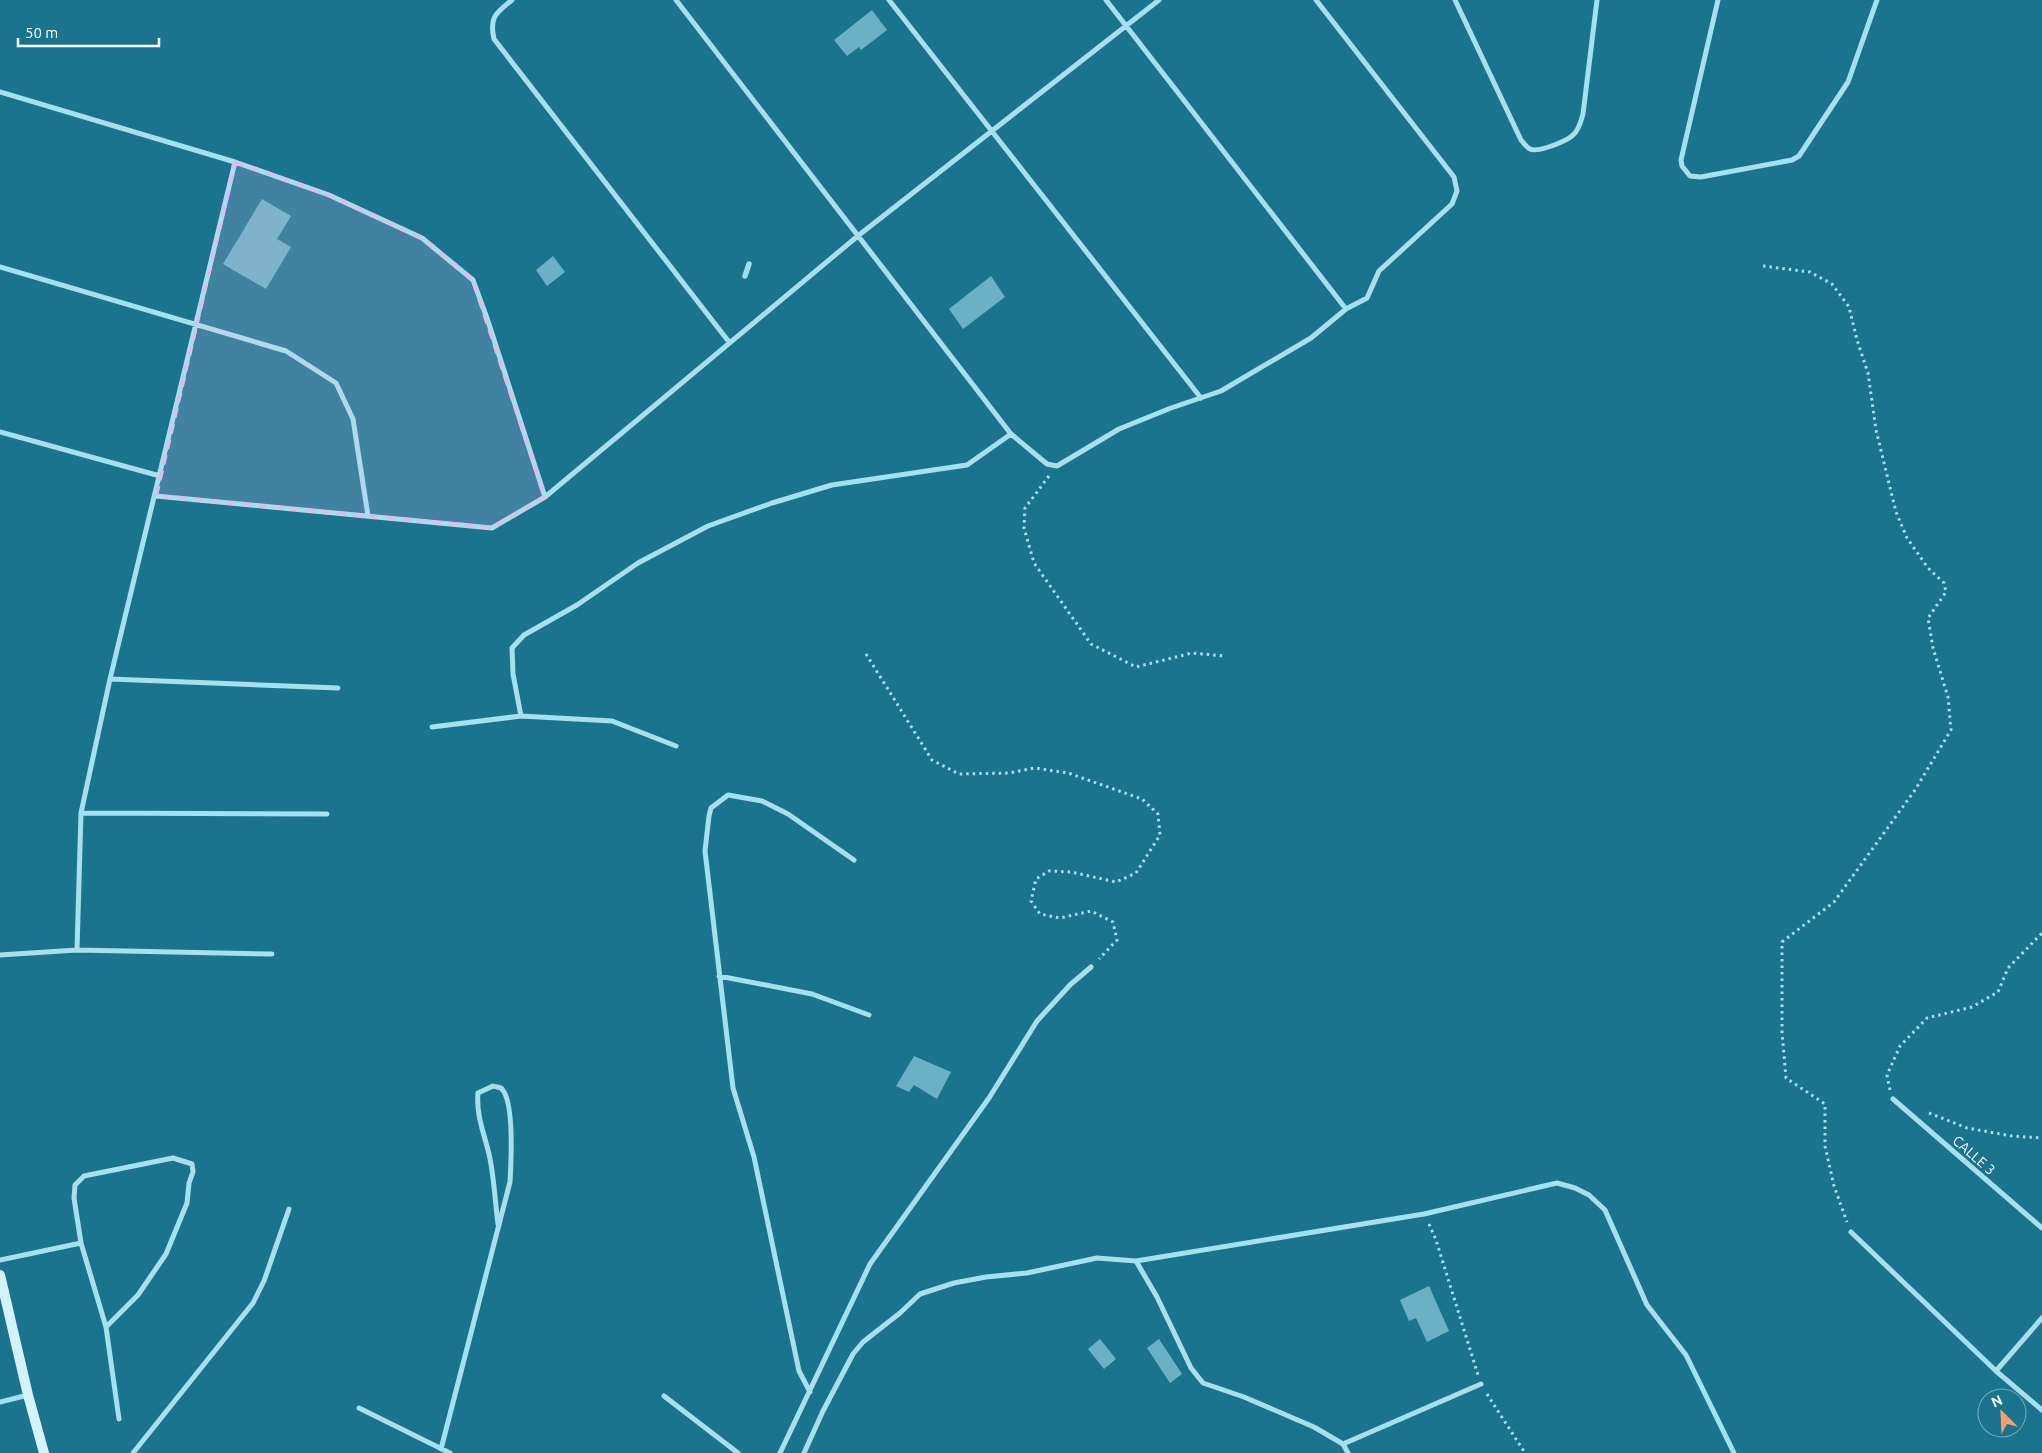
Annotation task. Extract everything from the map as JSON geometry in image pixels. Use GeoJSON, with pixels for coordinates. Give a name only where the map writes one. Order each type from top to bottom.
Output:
{"type":"FeatureCollection","features":[{"type":"Feature","properties":{"kind":"street"},"geometry":{"type":"LineString","coordinates":[[512,0],[495,13],[491,26],[494,39],[729,342]]}},
{"type":"Feature","properties":{"kind":"street"},"geometry":{"type":"LineString","coordinates":[[676,0],[1011,434],[1047,464],[1057,466],[1120,429],[1171,408],[1221,392],[1311,338],[1346,309],[1366,298],[1379,271],[1452,204],[1457,191],[1454,177],[1316,0]]}},
{"type":"Feature","properties":{"kind":"street"},"geometry":{"type":"LineString","coordinates":[[889,0],[1201,398]]}},
{"type":"Feature","properties":{"kind":"street"},"geometry":{"type":"LineString","coordinates":[[1106,0],[1346,309]]}},
{"type":"Feature","properties":{"kind":"street"},"geometry":{"type":"LineString","coordinates":[[156,496],[492,528],[545,498],[859,235],[1159,0]]}},
{"type":"Feature","properties":{"kind":"street"},"geometry":{"type":"LineString","coordinates":[[1455,0],[1521,140],[1530,149],[1535,150],[1541,150],[1572,137],[1578,127],[1583,114],[1597,0]]}},
{"type":"Feature","properties":{"kind":"street"},"geometry":{"type":"LineString","coordinates":[[1718,0],[1681,160],[1682,166],[1690,176],[1701,177],[1792,160],[1799,156],[1848,82],[1877,0]]}},
{"type":"Feature","properties":{"kind":"street"},"geometry":{"type":"LineString","coordinates":[[0,92],[235,162],[329,195],[422,238],[473,280],[545,498]]}},
{"type":"Feature","properties":{"kind":"street"},"geometry":{"type":"LineString","coordinates":[[77,950],[81,813],[110,679],[156,496],[235,162]]}},
{"type":"Feature","properties":{"kind":"street"},"geometry":{"type":"LineString","coordinates":[[0,267],[286,351],[336,383],[353,419],[368,516]]}},
{"type":"Feature","properties":{"kind":"street"},"geometry":{"type":"LineString","coordinates":[[0,432],[160,476]]}},
{"type":"Feature","properties":{"kind":"street"},"geometry":{"type":"LineString","coordinates":[[521,716],[513,674],[512,648],[524,635],[577,605],[638,563],[708,526],[772,503],[824,488],[968,465],[1011,434]]}},
{"type":"Feature","properties":{"kind":"street"},"geometry":{"type":"LineString","coordinates":[[110,679],[338,688]]}},
{"type":"Feature","properties":{"kind":"street"},"geometry":{"type":"LineString","coordinates":[[432,727],[521,716],[612,721],[676,746]]}},
{"type":"Feature","properties":{"kind":"street"},"geometry":{"type":"LineString","coordinates":[[810,1392],[799,1371],[754,1158],[733,1088],[705,851],[709,816],[712,808],[728,795],[762,801],[788,814],[854,860]]}},
{"type":"Feature","properties":{"kind":"street"},"geometry":{"type":"LineString","coordinates":[[81,813],[327,814]]}},
{"type":"Feature","properties":{"kind":"street"},"geometry":{"type":"LineString","coordinates":[[0,955],[77,950],[272,954]]}},
{"type":"Feature","properties":{"kind":"street"},"geometry":{"type":"LineString","coordinates":[[780,1453],[870,1264],[989,1098],[1037,1021],[1070,985],[1091,967]]}},
{"type":"Feature","properties":{"kind":"street"},"geometry":{"type":"LineString","coordinates":[[719,976],[812,994],[869,1015]]}},
{"type":"Feature","properties":{"kind":"street"},"geometry":{"type":"LineString","coordinates":[[440,1449],[510,1182],[512,1149],[510,1117],[506,1097],[501,1088],[493,1086],[478,1093],[477,1104],[481,1128],[489,1155],[498,1224]]}},
{"type":"Feature","properties":{"kind":"street","name":"CALLE 3"},"geometry":{"type":"LineString","coordinates":[[1892,1099],[2042,1228]]}},
{"type":"Feature","properties":{"kind":"street"},"geometry":{"type":"LineString","coordinates":[[106,1327],[138,1294],[166,1254],[187,1203],[188,1183],[193,1172],[192,1164],[173,1158],[84,1176],[75,1185],[74,1198],[81,1243],[106,1327],[119,1419]]}},
{"type":"Feature","properties":{"kind":"street"},"geometry":{"type":"LineString","coordinates":[[804,1453],[823,1411],[853,1354],[863,1342],[900,1313],[920,1294],[986,1277],[1026,1273],[1097,1258],[1136,1261],[1424,1214],[1557,1183],[1576,1188],[1589,1195],[1605,1210],[1647,1305],[1686,1355],[1734,1453]]}},
{"type":"Feature","properties":{"kind":"street"},"geometry":{"type":"LineString","coordinates":[[133,1453],[253,1303],[264,1281],[289,1209]]}},
{"type":"Feature","properties":{"kind":"street"},"geometry":{"type":"LineString","coordinates":[[1851,1232],[1996,1371],[2042,1410]]}},
{"type":"Feature","properties":{"kind":"street"},"geometry":{"type":"LineString","coordinates":[[0,1260],[81,1243]]}},
{"type":"Feature","properties":{"kind":"street"},"geometry":{"type":"LineString","coordinates":[[1136,1261],[1165,1312],[1191,1368],[1203,1383],[1244,1397],[1306,1423],[1343,1444],[1348,1453]]}},
{"type":"Feature","properties":{"kind":"street"},"geometry":{"type":"LineString","coordinates":[[0,1275],[28,1395],[44,1453]]}},
{"type":"Feature","properties":{"kind":"street"},"geometry":{"type":"LineString","coordinates":[[1996,1371],[2042,1318]]}},
{"type":"Feature","properties":{"kind":"street"},"geometry":{"type":"LineString","coordinates":[[1343,1444],[1481,1384]]}},
{"type":"Feature","properties":{"kind":"street"},"geometry":{"type":"LineString","coordinates":[[0,1402],[28,1395]]}},
{"type":"Feature","properties":{"kind":"street"},"geometry":{"type":"LineString","coordinates":[[664,1396],[738,1453]]}},
{"type":"Feature","properties":{"kind":"street"},"geometry":{"type":"LineString","coordinates":[[359,1408],[450,1453]]}},
{"type":"Feature","properties":{"kind":"path"},"geometry":{"type":"LineString","coordinates":[[1762,266],[1810,272],[1832,284],[1849,307],[1868,373],[1876,430],[1896,512],[1907,538],[1928,568],[1944,583],[1946,592],[1928,618],[1933,648],[1948,697],[1951,730],[1915,790],[1834,902],[1782,942],[1782,1032],[1786,1078],[1826,1104],[1825,1146],[1834,1186],[1851,1232]]}},
{"type":"Feature","properties":{"kind":"path"},"geometry":{"type":"LineString","coordinates":[[1057,466],[1025,508],[1024,528],[1034,563],[1091,644],[1136,667],[1192,653],[1225,656]]}},
{"type":"Feature","properties":{"kind":"path"},"geometry":{"type":"LineString","coordinates":[[866,654],[932,760],[959,774],[1009,774],[1035,768],[1068,773],[1142,799],[1158,814],[1160,835],[1136,873],[1116,882],[1071,872],[1049,871],[1036,879],[1031,901],[1040,914],[1060,918],[1091,911],[1113,922],[1118,940],[1091,967]]}},
{"type":"Feature","properties":{"kind":"path"},"geometry":{"type":"LineString","coordinates":[[1892,1099],[1887,1075],[1900,1046],[1927,1018],[1972,1008],[1998,992],[2008,968],[2042,933]]}},
{"type":"Feature","properties":{"kind":"path"},"geometry":{"type":"LineString","coordinates":[[1920,1110],[1967,1128],[2012,1136],[2042,1138]]}},
{"type":"Feature","properties":{"kind":"path"},"geometry":{"type":"LineString","coordinates":[[1424,1214],[1436,1240],[1481,1384],[1525,1453]]}},
{"type":"Feature","properties":{"kind":"highlighted area"},"geometry":{"type":"Polygon","coordinates":[[[235,162],[329,195],[422,238],[473,280],[545,497],[492,528],[156,496],[235,162]]]}},
{"type":"Feature","properties":{"kind":"building"},"geometry":{"type":"Polygon","coordinates":[[[872,10],[887,30],[861,50],[859,47],[847,56],[834,40],[872,10]]]}},
{"type":"Feature","properties":{"kind":"building"},"geometry":{"type":"Polygon","coordinates":[[[262,199],[291,216],[277,239],[291,247],[266,289],[223,264],[262,199]]]}},
{"type":"Feature","properties":{"kind":"building"},"geometry":{"type":"Polygon","coordinates":[[[553,256],[565,272],[547,286],[536,270],[553,256]]]}},
{"type":"Feature","properties":{"kind":"building"},"geometry":{"type":"Polygon","coordinates":[[[991,276],[1005,297],[963,329],[949,309],[991,276]]]}},
{"type":"Feature","properties":{"kind":"building"},"geometry":{"type":"Polygon","coordinates":[[[914,1056],[951,1072],[937,1099],[914,1085],[909,1092],[896,1086],[914,1056]]]}},
{"type":"Feature","properties":{"kind":"building"},"geometry":{"type":"Polygon","coordinates":[[[1429,1286],[1449,1331],[1427,1342],[1416,1318],[1409,1321],[1400,1300],[1429,1286]]]}},
{"type":"Feature","properties":{"kind":"building"},"geometry":{"type":"Polygon","coordinates":[[[1100,1339],[1116,1359],[1104,1369],[1088,1349],[1100,1339]]]}},
{"type":"Feature","properties":{"kind":"building"},"geometry":{"type":"Polygon","coordinates":[[[1159,1339],[1182,1374],[1170,1383],[1147,1348],[1159,1339]]]}},
{"type":"Feature","properties":{"kind":"waterway"},"geometry":{"type":"LineString","coordinates":[[745,276],[749,264]]}}]}
